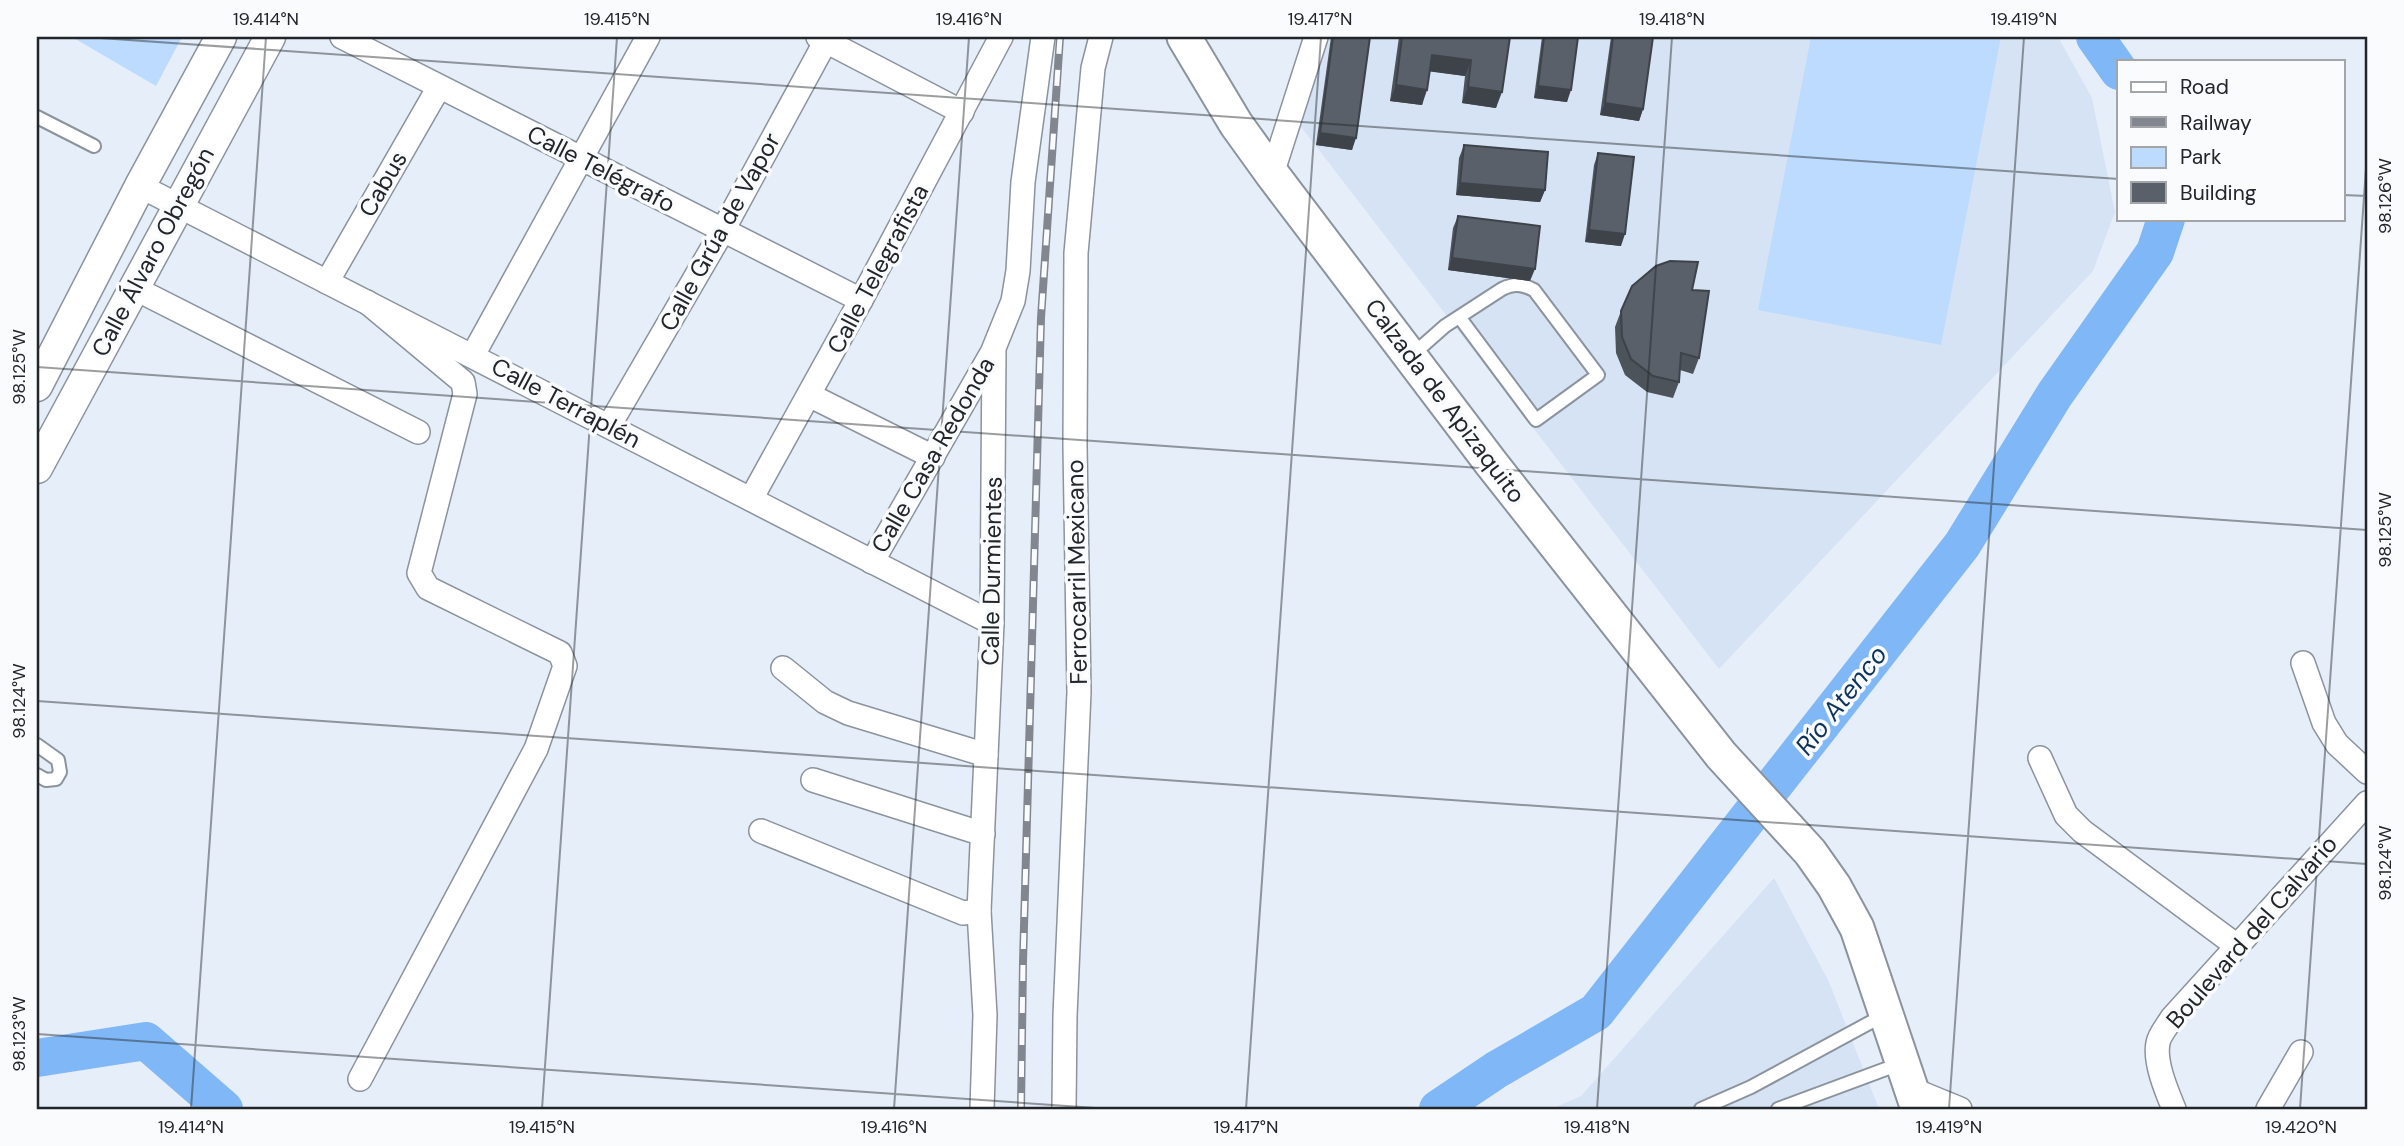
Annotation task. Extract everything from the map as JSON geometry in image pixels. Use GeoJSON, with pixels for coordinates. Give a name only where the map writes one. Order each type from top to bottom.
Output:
{"type":"FeatureCollection","features":[{"type":"Feature","properties":{"kind":"main road","name":"Calzada de Apizaquito"},"geometry":{"type":"LineString","coordinates":[[1184,37],[1236,124],[1272,174],[1491,463],[1721,755],[1810,852],[1834,886],[1857,928],[1910,1087]]}},
{"type":"Feature","properties":{"kind":"street","name":"Calle Álvaro Obregón"},"geometry":{"type":"LineString","coordinates":[[37,386],[140,186],[221,37]]}},
{"type":"Feature","properties":{"kind":"street","name":"Calle Álvaro Obregón"},"geometry":{"type":"LineString","coordinates":[[37,468],[270,37]]}},
{"type":"Feature","properties":{"kind":"street","name":"Calle Telégrafo"},"geometry":{"type":"LineString","coordinates":[[342,37],[861,300]]}},
{"type":"Feature","properties":{"kind":"street"},"geometry":{"type":"LineString","coordinates":[[473,355],[648,37]]}},
{"type":"Feature","properties":{"kind":"street","name":"Calle Telegrafista"},"geometry":{"type":"LineString","coordinates":[[751,499],[861,300],[1000,37]]}},
{"type":"Feature","properties":{"kind":"street","name":"Calle Durmientes"},"geometry":{"type":"LineString","coordinates":[[982,1109],[985,1015],[979,911],[992,623],[994,348],[1013,301],[1018,271],[1023,182],[1042,37]]}},
{"type":"Feature","properties":{"kind":"street","name":"Ferrocarril Mexicano"},"geometry":{"type":"LineString","coordinates":[[1064,1109],[1065,1016],[1079,692],[1075,446],[1076,253],[1093,68],[1101,37]]}},
{"type":"Feature","properties":{"kind":"street"},"geometry":{"type":"LineString","coordinates":[[1272,174],[1316,37]]}},
{"type":"Feature","properties":{"kind":"street"},"geometry":{"type":"LineString","coordinates":[[824,38],[962,112]]}},
{"type":"Feature","properties":{"kind":"street","name":"Calle Grúa de Vapor"},"geometry":{"type":"LineString","coordinates":[[609,426],[723,230],[824,38]]}},
{"type":"Feature","properties":{"kind":"street","name":"Cabus"},"geometry":{"type":"LineString","coordinates":[[327,282],[439,87]]}},
{"type":"Feature","properties":{"kind":"street","name":"Calle Terraplén"},"geometry":{"type":"LineString","coordinates":[[140,186],[992,623]]}},
{"type":"Feature","properties":{"kind":"street"},"geometry":{"type":"LineString","coordinates":[[134,288],[418,432]]}},
{"type":"Feature","properties":{"kind":"street"},"geometry":{"type":"LineString","coordinates":[[360,1079],[536,749],[565,666],[561,653],[428,589],[419,573],[465,394],[463,382],[367,302]]}},
{"type":"Feature","properties":{"kind":"street","name":"Calle Casa Redonda"},"geometry":{"type":"LineString","coordinates":[[872,562],[994,348]]}},
{"type":"Feature","properties":{"kind":"street"},"geometry":{"type":"LineString","coordinates":[[52,356],[88,373]]}},
{"type":"Feature","properties":{"kind":"street"},"geometry":{"type":"LineString","coordinates":[[809,395],[933,457]]}},
{"type":"Feature","properties":{"kind":"street"},"geometry":{"type":"LineString","coordinates":[[2303,663],[2324,723],[2337,744],[2367,772]]}},
{"type":"Feature","properties":{"kind":"street"},"geometry":{"type":"LineString","coordinates":[[783,668],[825,702],[848,713],[986,755]]}},
{"type":"Feature","properties":{"kind":"street"},"geometry":{"type":"LineString","coordinates":[[2039,758],[2066,815],[2082,831],[2237,946]]}},
{"type":"Feature","properties":{"kind":"street"},"geometry":{"type":"LineString","coordinates":[[813,779],[983,834]]}},
{"type":"Feature","properties":{"kind":"street","name":"Boulevard del Calvario"},"geometry":{"type":"LineString","coordinates":[[2174,1109],[2165,1088],[2158,1043],[2172,1018],[2367,803]]}},
{"type":"Feature","properties":{"kind":"street"},"geometry":{"type":"LineString","coordinates":[[761,831],[963,913],[979,911]]}},
{"type":"Feature","properties":{"kind":"street"},"geometry":{"type":"LineString","coordinates":[[2268,1109],[2301,1052]]}},
{"type":"Feature","properties":{"kind":"street"},"geometry":{"type":"LineString","coordinates":[[1910,1087],[1960,1109]]}},
{"type":"Feature","properties":{"kind":"lane"},"geometry":{"type":"LineString","coordinates":[[37,117],[94,146]]}},
{"type":"Feature","properties":{"kind":"lane"},"geometry":{"type":"LineString","coordinates":[[1410,356],[1445,326],[1502,289],[1512,284],[1525,285],[1534,290],[1598,375],[1536,420],[1460,318]]}},
{"type":"Feature","properties":{"kind":"lane"},"geometry":{"type":"LineString","coordinates":[[37,745],[58,760],[60,772],[56,779],[46,780],[37,775]]}},
{"type":"Feature","properties":{"kind":"lane"},"geometry":{"type":"LineString","coordinates":[[1701,1109],[1751,1087],[1885,1014]]}},
{"type":"Feature","properties":{"kind":"lane"},"geometry":{"type":"LineString","coordinates":[[1778,1109],[1910,1087]]}},
{"type":"Feature","properties":{"kind":"shaded area"},"geometry":{"type":"Polygon","coordinates":[[[1323,37],[2058,37],[2092,98],[2115,212],[2093,271],[1719,669],[1295,119],[1323,37]]]}},
{"type":"Feature","properties":{"kind":"shaded area"},"geometry":{"type":"Polygon","coordinates":[[[1774,878],[1829,982],[1879,1109],[1551,1109],[1581,1096],[1774,878]]]}},
{"type":"Feature","properties":{"kind":"green space"},"geometry":{"type":"Polygon","coordinates":[[[72,37],[182,37],[156,86],[72,37]]]}},
{"type":"Feature","properties":{"kind":"green space"},"geometry":{"type":"Polygon","coordinates":[[[1811,37],[2001,37],[1941,345],[1758,310],[1811,37]]]}},
{"type":"Feature","properties":{"kind":"building"},"geometry":{"type":"Polygon","coordinates":[[[1333,37],[1370,37],[1356,138],[1320,133],[1333,37]]]}},
{"type":"Feature","properties":{"kind":"building"},"geometry":{"type":"Polygon","coordinates":[[[1402,37],[1510,37],[1502,92],[1468,87],[1471,60],[1432,55],[1427,90],[1396,85],[1402,37]]]}},
{"type":"Feature","properties":{"kind":"building"},"geometry":{"type":"Polygon","coordinates":[[[1544,37],[1578,37],[1571,90],[1538,86],[1544,37]]]}},
{"type":"Feature","properties":{"kind":"building"},"geometry":{"type":"Polygon","coordinates":[[[1613,37],[1653,37],[1643,109],[1605,103],[1613,37]]]}},
{"type":"Feature","properties":{"kind":"building"},"geometry":{"type":"Polygon","coordinates":[[[1464,145],[1548,152],[1545,190],[1460,183],[1464,145]]]}},
{"type":"Feature","properties":{"kind":"building"},"geometry":{"type":"Polygon","coordinates":[[[1598,153],[1634,157],[1625,234],[1589,230],[1598,153]]]}},
{"type":"Feature","properties":{"kind":"building"},"geometry":{"type":"Polygon","coordinates":[[[1458,216],[1540,226],[1535,269],[1452,258],[1458,216]]]}},
{"type":"Feature","properties":{"kind":"building"},"geometry":{"type":"Polygon","coordinates":[[[1670,261],[1698,262],[1692,290],[1709,291],[1699,358],[1681,353],[1679,382],[1653,376],[1631,359],[1622,337],[1621,311],[1632,286],[1656,266],[1670,261]]]}},
{"type":"Feature","properties":{"kind":"waterway","name":"Río Atenco"},"geometry":{"type":"LineString","coordinates":[[2095,37],[2117,68]]}},
{"type":"Feature","properties":{"kind":"waterway","name":"Río Atenco"},"geometry":{"type":"LineString","coordinates":[[1438,1109],[1496,1070],[1596,1012],[1962,545],[2055,394],[2155,252],[2166,220]]}},
{"type":"Feature","properties":{"kind":"waterway"},"geometry":{"type":"LineString","coordinates":[[37,1058],[146,1041],[224,1109]]}},
{"type":"Feature","properties":{"kind":"railway"},"geometry":{"type":"LineString","coordinates":[[1021,1109],[1041,318],[1060,37]]}}]}
